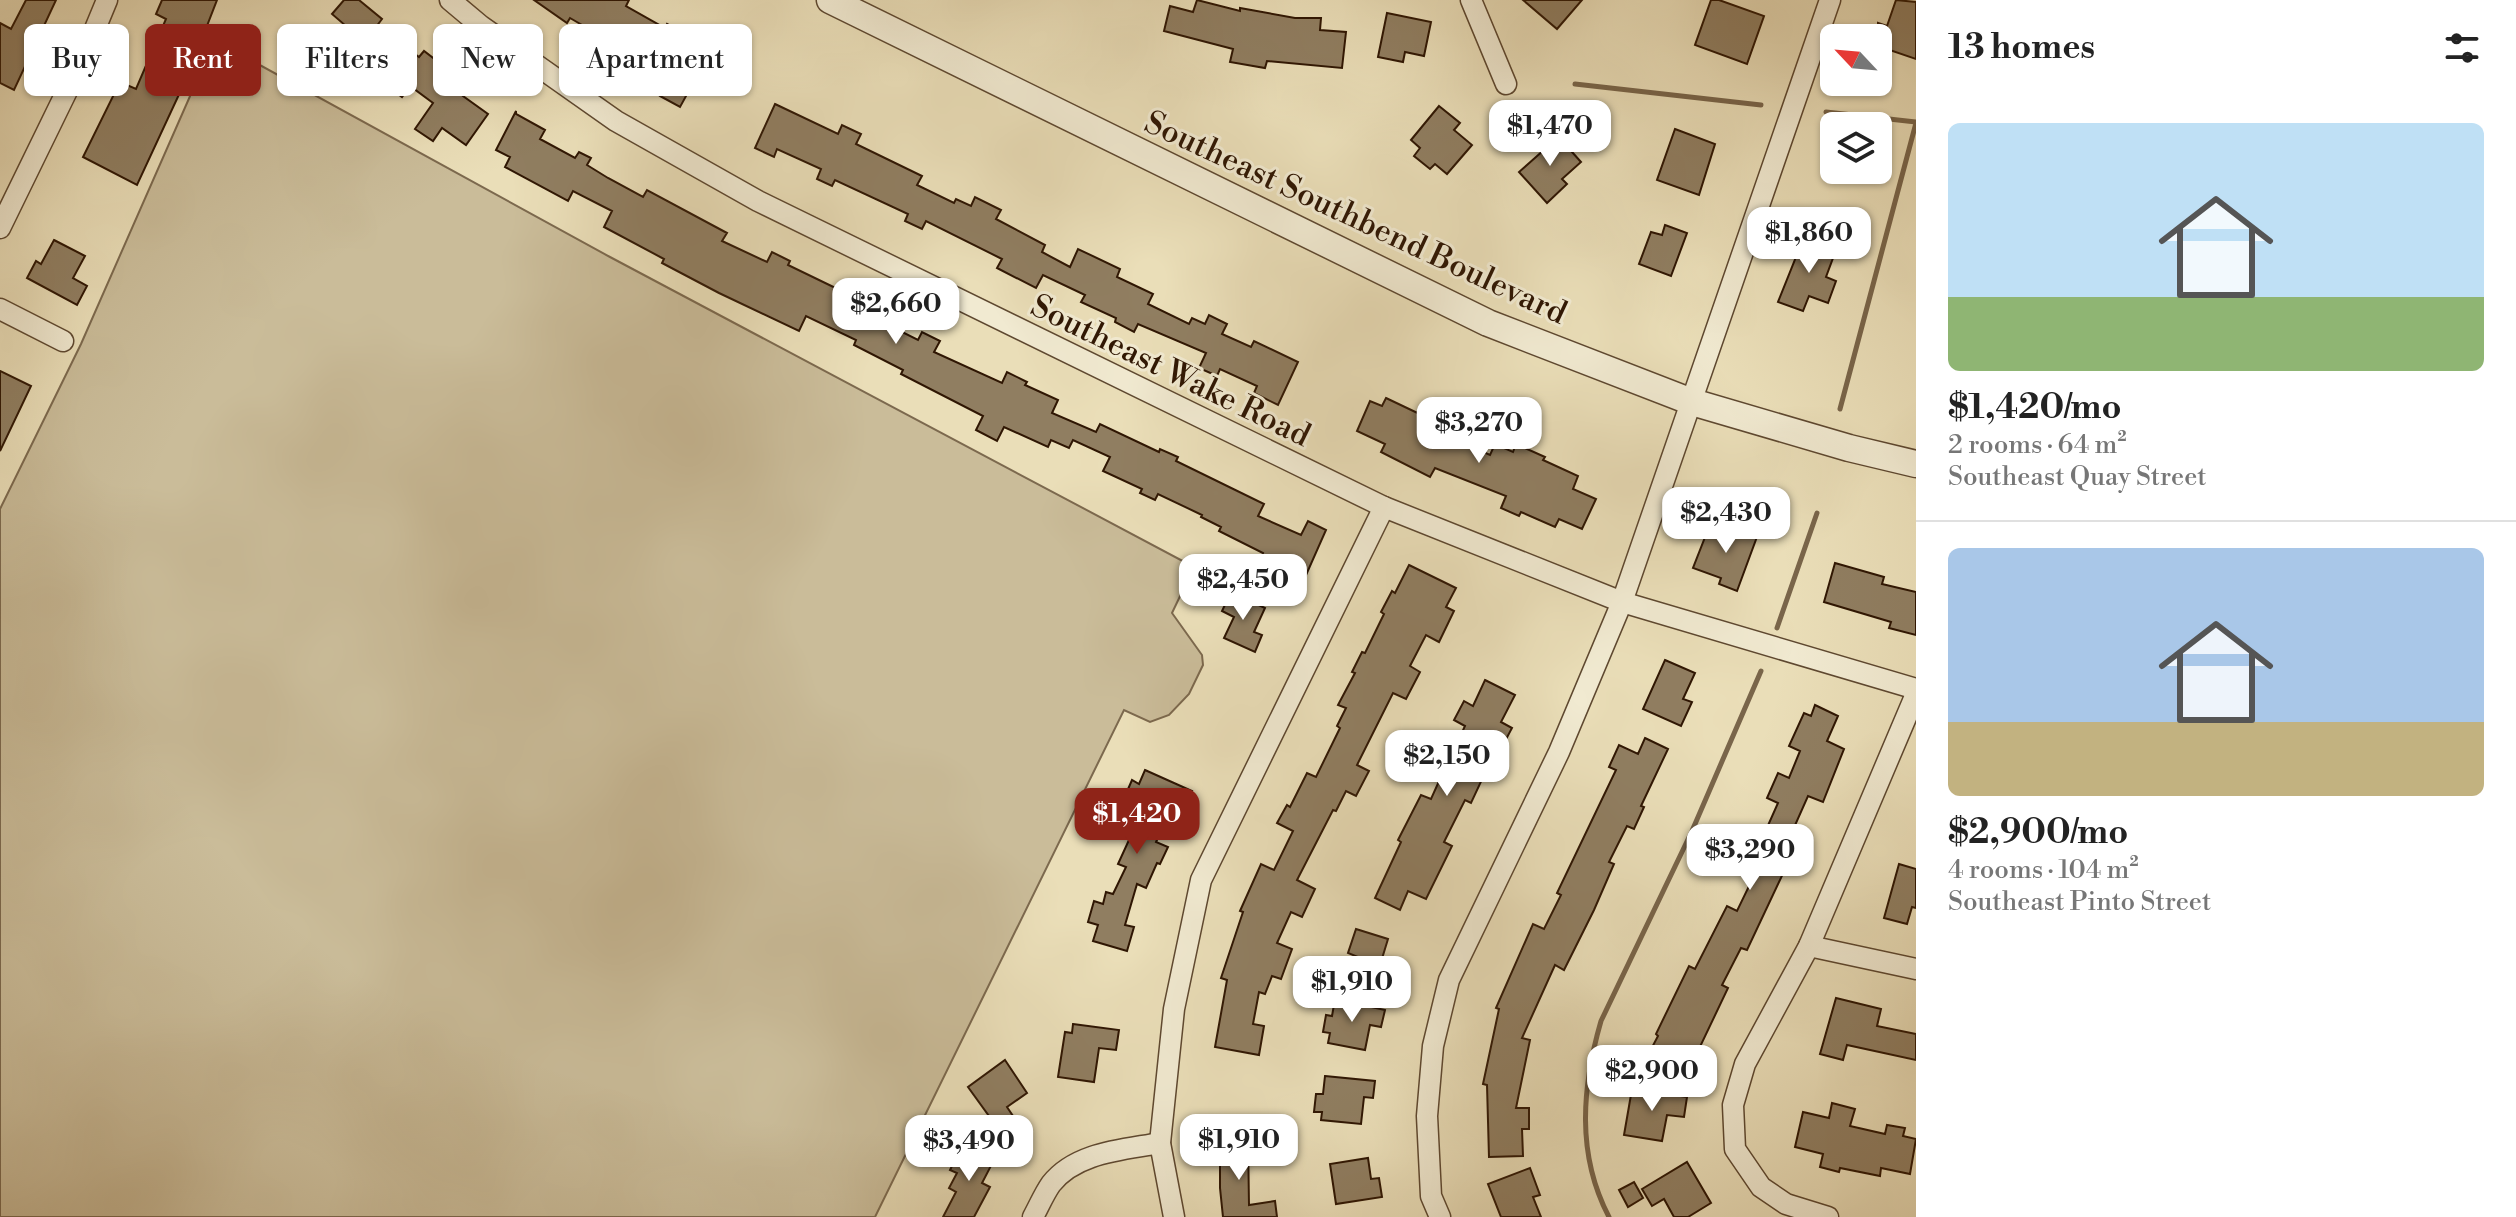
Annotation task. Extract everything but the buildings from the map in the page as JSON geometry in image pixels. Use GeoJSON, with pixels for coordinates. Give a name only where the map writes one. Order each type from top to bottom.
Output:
{"type":"FeatureCollection","features":[{"type":"Feature","properties":{"kind":"street"},"geometry":{"type":"LineString","coordinates":[[0,228],[83,58],[107,0]]}},
{"type":"Feature","properties":{"kind":"street","name":"Southeast Wake Road"},"geometry":{"type":"LineString","coordinates":[[450,0],[481,26],[616,121],[758,201],[1384,507],[1622,602],[1916,691]]}},
{"type":"Feature","properties":{"kind":"street","name":"Southeast Southbend Boulevard"},"geometry":{"type":"LineString","coordinates":[[830,0],[1488,323],[1692,402],[1849,448],[1916,464]]}},
{"type":"Feature","properties":{"kind":"street"},"geometry":{"type":"LineString","coordinates":[[1471,0],[1506,84]]}},
{"type":"Feature","properties":{"kind":"street"},"geometry":{"type":"LineString","coordinates":[[1440,1217],[1431,1196],[1427,1116],[1433,1046],[1449,980],[1559,752],[1622,602],[1830,0]]}},
{"type":"Feature","properties":{"kind":"street"},"geometry":{"type":"LineString","coordinates":[[0,309],[63,341]]}},
{"type":"Feature","properties":{"kind":"street"},"geometry":{"type":"LineString","coordinates":[[1174,1217],[1160,1143],[1174,1009],[1201,880],[1384,507]]}},
{"type":"Feature","properties":{"kind":"street"},"geometry":{"type":"LineString","coordinates":[[1828,1217],[1786,1204],[1761,1187],[1735,1149],[1733,1105],[1745,1064],[1809,946],[1916,691]]}},
{"type":"Feature","properties":{"kind":"street"},"geometry":{"type":"LineString","coordinates":[[1809,946],[1916,969]]}},
{"type":"Feature","properties":{"kind":"street"},"geometry":{"type":"LineString","coordinates":[[1033,1217],[1051,1184],[1080,1162],[1100,1154],[1160,1143]]}},
{"type":"Feature","properties":{"kind":"shaded area"},"geometry":{"type":"Polygon","coordinates":[[[261,66],[277,74],[277,96],[316,96],[610,257],[1194,567],[1172,613],[1202,655],[1203,665],[1189,694],[1169,715],[1150,722],[1124,710],[875,1217],[0,1217],[0,509],[81,344],[190,96],[261,96],[261,66]]]}},
{"type":"Feature","properties":{"kind":"waterway"},"geometry":{"type":"LineString","coordinates":[[1575,84],[1761,105]]}},
{"type":"Feature","properties":{"kind":"waterway"},"geometry":{"type":"LineString","coordinates":[[1892,119],[1916,122]]}},
{"type":"Feature","properties":{"kind":"waterway"},"geometry":{"type":"LineString","coordinates":[[1840,409],[1916,123]]}},
{"type":"Feature","properties":{"kind":"waterway"},"geometry":{"type":"LineString","coordinates":[[1777,628],[1817,513]]}},
{"type":"Feature","properties":{"kind":"waterway"},"geometry":{"type":"LineString","coordinates":[[1609,1217],[1598,1193],[1587,1145],[1586,1095],[1601,1021],[1692,831],[1761,671]]}}]}
